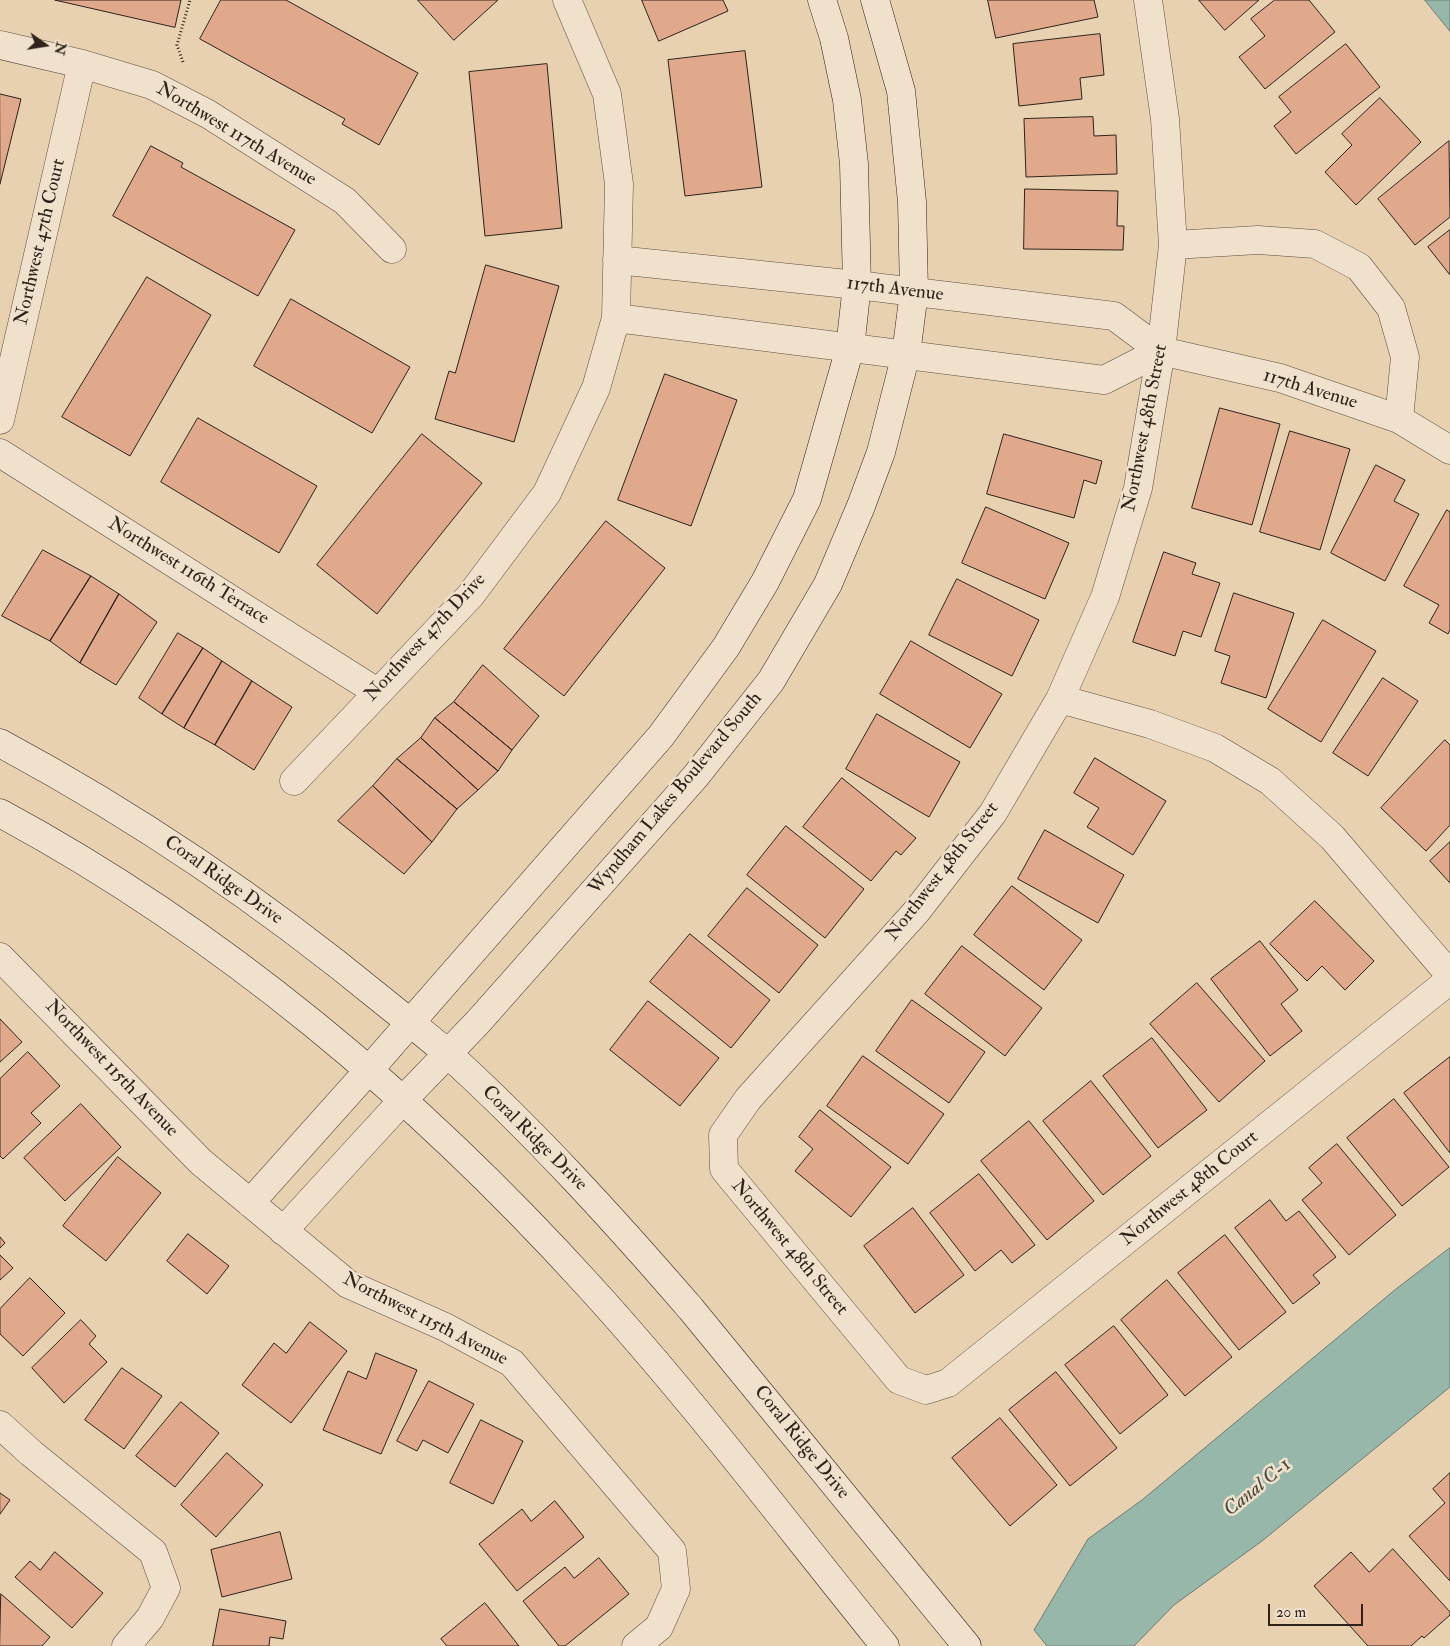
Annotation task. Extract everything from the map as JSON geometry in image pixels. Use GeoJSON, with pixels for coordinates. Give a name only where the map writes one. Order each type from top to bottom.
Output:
{"type":"FeatureCollection","features":[{"type":"Feature","properties":{"kind":"street","name":"Northwest 47th Drive"},"geometry":{"type":"LineString","coordinates":[[294,781],[470,596],[547,493],[596,388],[616,318],[619,184],[607,94],[567,0]]}},
{"type":"Feature","properties":{"kind":"street"},"geometry":{"type":"LineString","coordinates":[[250,1203],[661,736],[726,648],[765,582],[806,499],[850,348],[857,285],[854,164],[847,100],[834,38],[822,0]]}},
{"type":"Feature","properties":{"kind":"street","name":"Wyndham Lakes Boulevard South"},"geometry":{"type":"LineString","coordinates":[[402,1101],[447,1054],[695,777],[771,681],[828,584],[861,506],[880,452],[906,354],[914,292],[912,202],[901,91],[875,0]]}},
{"type":"Feature","properties":{"kind":"street","name":"Northwest 48th Street"},"geometry":{"type":"LineString","coordinates":[[926,1390],[899,1380],[724,1169],[723,1135],[748,1099],[928,897],[992,813],[1060,699],[1104,597],[1138,488],[1161,351],[1173,245],[1165,118],[1148,0]]}},
{"type":"Feature","properties":{"kind":"street","name":"Northwest 117th Avenue"},"geometry":{"type":"LineString","coordinates":[[0,46],[82,64],[152,85],[208,114],[345,200],[392,249]]}},
{"type":"Feature","properties":{"kind":"street","name":"Northwest 47th Court"},"geometry":{"type":"LineString","coordinates":[[0,420],[82,64]]}},
{"type":"Feature","properties":{"kind":"street"},"geometry":{"type":"LineString","coordinates":[[1173,245],[1258,240],[1315,244],[1359,267],[1391,308],[1405,357],[1399,419]]}},
{"type":"Feature","properties":{"kind":"street","name":"117th Avenue"},"geometry":{"type":"LineString","coordinates":[[617,260],[857,285],[1114,316],[1161,351],[1280,378],[1399,419],[1450,450]]}},
{"type":"Feature","properties":{"kind":"street"},"geometry":{"type":"LineString","coordinates":[[616,318],[1104,380],[1161,351]]}},
{"type":"Feature","properties":{"kind":"street","name":"Northwest 116th Terrace"},"geometry":{"type":"LineString","coordinates":[[0,453],[377,692]]}},
{"type":"Feature","properties":{"kind":"street"},"geometry":{"type":"LineString","coordinates":[[1060,699],[1150,724],[1215,748],[1270,781],[1332,837],[1450,975]]}},
{"type":"Feature","properties":{"kind":"street","name":"Coral Ridge Drive"},"geometry":{"type":"LineString","coordinates":[[0,743],[90,794],[224,880],[293,929],[447,1054],[568,1172],[660,1272],[967,1646]]}},
{"type":"Feature","properties":{"kind":"street"},"geometry":{"type":"LineString","coordinates":[[0,813],[88,864],[212,947],[266,987],[368,1070],[508,1200],[590,1286],[665,1375],[885,1646]]}},
{"type":"Feature","properties":{"kind":"street","name":"Northwest 115th Avenue"},"geometry":{"type":"LineString","coordinates":[[0,957],[201,1162],[348,1284],[446,1327],[512,1364],[672,1551],[676,1589],[659,1627],[636,1646]]}},
{"type":"Feature","properties":{"kind":"street","name":"Northwest 48th Court"},"geometry":{"type":"LineString","coordinates":[[926,1390],[948,1383],[1450,980]]}},
{"type":"Feature","properties":{"kind":"street"},"geometry":{"type":"LineString","coordinates":[[282,1231],[402,1101]]}},
{"type":"Feature","properties":{"kind":"street"},"geometry":{"type":"LineString","coordinates":[[0,1425],[31,1453],[153,1552],[166,1588],[150,1618],[126,1646]]}},
{"type":"Feature","properties":{"kind":"path"},"geometry":{"type":"LineString","coordinates":[[183,62],[176,45],[190,0]]}},
{"type":"Feature","properties":{"kind":"water"},"geometry":{"type":"Polygon","coordinates":[[[1425,0],[1450,0],[1450,31],[1425,0]]]}},
{"type":"Feature","properties":{"kind":"water","name":"Canal C-1"},"geometry":{"type":"Polygon","coordinates":[[[1450,1248],[1450,1387],[1262,1541],[1174,1605],[1134,1646],[1047,1646],[1034,1630],[1088,1539],[1142,1500],[1396,1289],[1450,1248]]]}},
{"type":"Feature","properties":{"kind":"building"},"geometry":{"type":"Polygon","coordinates":[[[55,0],[181,0],[175,27],[55,0]]]}},
{"type":"Feature","properties":{"kind":"building"},"geometry":{"type":"Polygon","coordinates":[[[221,0],[286,0],[418,73],[379,145],[342,124],[345,119],[200,39],[221,0]]]}},
{"type":"Feature","properties":{"kind":"building"},"geometry":{"type":"Polygon","coordinates":[[[418,0],[498,0],[454,40],[418,0]]]}},
{"type":"Feature","properties":{"kind":"building"},"geometry":{"type":"Polygon","coordinates":[[[642,0],[723,0],[728,11],[659,41],[642,0]]]}},
{"type":"Feature","properties":{"kind":"building"},"geometry":{"type":"Polygon","coordinates":[[[988,0],[1094,0],[1098,17],[996,38],[988,0]]]}},
{"type":"Feature","properties":{"kind":"building"},"geometry":{"type":"Polygon","coordinates":[[[1199,0],[1259,0],[1225,30],[1199,0]]]}},
{"type":"Feature","properties":{"kind":"building"},"geometry":{"type":"Polygon","coordinates":[[[1275,0],[1309,0],[1335,32],[1265,89],[1239,57],[1265,36],[1251,19],[1275,0]]]}},
{"type":"Feature","properties":{"kind":"building"},"geometry":{"type":"Polygon","coordinates":[[[1100,34],[1104,75],[1080,78],[1082,99],[1019,106],[1013,44],[1100,34]]]}},
{"type":"Feature","properties":{"kind":"building"},"geometry":{"type":"Polygon","coordinates":[[[1346,44],[1380,87],[1296,154],[1274,126],[1291,112],[1279,97],[1346,44]]]}},
{"type":"Feature","properties":{"kind":"building"},"geometry":{"type":"Polygon","coordinates":[[[745,51],[762,187],[685,196],[668,60],[745,51]]]}},
{"type":"Feature","properties":{"kind":"building"},"geometry":{"type":"Polygon","coordinates":[[[547,64],[562,228],[485,236],[469,72],[547,64]]]}},
{"type":"Feature","properties":{"kind":"building"},"geometry":{"type":"Polygon","coordinates":[[[0,94],[21,99],[0,184],[0,94]]]}},
{"type":"Feature","properties":{"kind":"building"},"geometry":{"type":"Polygon","coordinates":[[[1380,98],[1421,142],[1356,205],[1325,172],[1352,145],[1342,134],[1380,98]]]}},
{"type":"Feature","properties":{"kind":"building"},"geometry":{"type":"Polygon","coordinates":[[[1093,117],[1094,136],[1116,135],[1117,174],[1026,177],[1024,119],[1093,117]]]}},
{"type":"Feature","properties":{"kind":"building"},"geometry":{"type":"Polygon","coordinates":[[[1449,141],[1450,217],[1415,245],[1378,199],[1449,141]]]}},
{"type":"Feature","properties":{"kind":"building"},"geometry":{"type":"Polygon","coordinates":[[[151,146],[183,163],[181,167],[295,230],[258,296],[113,216],[151,146]]]}},
{"type":"Feature","properties":{"kind":"building"},"geometry":{"type":"Polygon","coordinates":[[[1025,189],[1118,191],[1117,226],[1124,226],[1123,250],[1024,249],[1025,189]]]}},
{"type":"Feature","properties":{"kind":"building"},"geometry":{"type":"Polygon","coordinates":[[[1450,230],[1450,275],[1428,247],[1450,230]]]}},
{"type":"Feature","properties":{"kind":"building"},"geometry":{"type":"Polygon","coordinates":[[[486,265],[559,286],[514,442],[435,419],[449,371],[455,373],[486,265]]]}},
{"type":"Feature","properties":{"kind":"building"},"geometry":{"type":"Polygon","coordinates":[[[147,277],[211,315],[130,456],[62,417],[147,277]]]}},
{"type":"Feature","properties":{"kind":"building"},"geometry":{"type":"Polygon","coordinates":[[[291,299],[410,367],[372,433],[254,366],[291,299]]]}},
{"type":"Feature","properties":{"kind":"building"},"geometry":{"type":"Polygon","coordinates":[[[665,374],[737,400],[691,526],[618,500],[665,374]]]}},
{"type":"Feature","properties":{"kind":"building"},"geometry":{"type":"Polygon","coordinates":[[[1220,408],[1280,424],[1252,525],[1192,508],[1220,408]]]}},
{"type":"Feature","properties":{"kind":"building"},"geometry":{"type":"Polygon","coordinates":[[[198,418],[317,486],[279,553],[161,482],[198,418]]]}},
{"type":"Feature","properties":{"kind":"building"},"geometry":{"type":"Polygon","coordinates":[[[1290,431],[1350,449],[1320,550],[1260,532],[1290,431]]]}},
{"type":"Feature","properties":{"kind":"building"},"geometry":{"type":"Polygon","coordinates":[[[422,434],[482,483],[377,614],[317,565],[422,434]]]}},
{"type":"Feature","properties":{"kind":"building"},"geometry":{"type":"Polygon","coordinates":[[[1004,434],[1102,461],[1096,484],[1084,480],[1074,518],[987,494],[1004,434]]]}},
{"type":"Feature","properties":{"kind":"building"},"geometry":{"type":"Polygon","coordinates":[[[1376,465],[1405,480],[1394,501],[1419,514],[1385,581],[1331,553],[1376,465]]]}},
{"type":"Feature","properties":{"kind":"building"},"geometry":{"type":"Polygon","coordinates":[[[986,507],[1069,543],[1045,599],[962,563],[986,507]]]}},
{"type":"Feature","properties":{"kind":"building"},"geometry":{"type":"Polygon","coordinates":[[[1447,510],[1450,512],[1450,630],[1448,634],[1429,623],[1439,605],[1404,586],[1447,510]]]}},
{"type":"Feature","properties":{"kind":"building"},"geometry":{"type":"Polygon","coordinates":[[[606,521],[665,568],[564,696],[504,649],[606,521]]]}},
{"type":"Feature","properties":{"kind":"building"},"geometry":{"type":"Polygon","coordinates":[[[43,550],[91,576],[50,641],[2,616],[43,550]]]}},
{"type":"Feature","properties":{"kind":"building"},"geometry":{"type":"Polygon","coordinates":[[[1164,552],[1196,563],[1192,574],[1220,583],[1201,637],[1183,631],[1175,656],[1133,642],[1164,552]]]}},
{"type":"Feature","properties":{"kind":"building"},"geometry":{"type":"Polygon","coordinates":[[[91,576],[119,594],[80,663],[50,641],[91,576]]]}},
{"type":"Feature","properties":{"kind":"building"},"geometry":{"type":"Polygon","coordinates":[[[957,579],[1039,620],[1012,676],[929,635],[957,579]]]}},
{"type":"Feature","properties":{"kind":"building"},"geometry":{"type":"Polygon","coordinates":[[[1234,593],[1294,613],[1266,698],[1221,683],[1230,656],[1215,651],[1234,593]]]}},
{"type":"Feature","properties":{"kind":"building"},"geometry":{"type":"Polygon","coordinates":[[[119,594],[157,622],[116,685],[80,663],[119,594]]]}},
{"type":"Feature","properties":{"kind":"building"},"geometry":{"type":"Polygon","coordinates":[[[1323,620],[1376,651],[1321,742],[1268,709],[1323,620]]]}},
{"type":"Feature","properties":{"kind":"building"},"geometry":{"type":"Polygon","coordinates":[[[178,633],[203,648],[162,714],[139,698],[178,633]]]}},
{"type":"Feature","properties":{"kind":"building"},"geometry":{"type":"Polygon","coordinates":[[[911,641],[1002,694],[970,748],[880,694],[911,641]]]}},
{"type":"Feature","properties":{"kind":"building"},"geometry":{"type":"Polygon","coordinates":[[[203,648],[222,661],[184,728],[162,714],[203,648]]]}},
{"type":"Feature","properties":{"kind":"building"},"geometry":{"type":"Polygon","coordinates":[[[222,661],[252,681],[215,745],[184,728],[222,661]]]}},
{"type":"Feature","properties":{"kind":"building"},"geometry":{"type":"Polygon","coordinates":[[[483,665],[539,716],[512,750],[454,702],[483,665]]]}},
{"type":"Feature","properties":{"kind":"building"},"geometry":{"type":"Polygon","coordinates":[[[1383,678],[1418,701],[1368,776],[1333,753],[1383,678]]]}},
{"type":"Feature","properties":{"kind":"building"},"geometry":{"type":"Polygon","coordinates":[[[252,681],[292,707],[254,770],[215,745],[252,681]]]}},
{"type":"Feature","properties":{"kind":"building"},"geometry":{"type":"Polygon","coordinates":[[[454,702],[512,750],[498,771],[435,718],[454,702]]]}},
{"type":"Feature","properties":{"kind":"building"},"geometry":{"type":"Polygon","coordinates":[[[877,714],[960,762],[929,817],[846,769],[877,714]]]}},
{"type":"Feature","properties":{"kind":"building"},"geometry":{"type":"Polygon","coordinates":[[[435,718],[498,771],[478,790],[421,738],[435,718]]]}},
{"type":"Feature","properties":{"kind":"building"},"geometry":{"type":"Polygon","coordinates":[[[421,738],[478,790],[457,809],[397,759],[421,738]]]}},
{"type":"Feature","properties":{"kind":"building"},"geometry":{"type":"Polygon","coordinates":[[[1445,740],[1450,745],[1450,825],[1426,851],[1381,808],[1445,740]]]}},
{"type":"Feature","properties":{"kind":"building"},"geometry":{"type":"Polygon","coordinates":[[[1095,758],[1166,801],[1133,855],[1087,827],[1099,808],[1074,793],[1095,758]]]}},
{"type":"Feature","properties":{"kind":"building"},"geometry":{"type":"Polygon","coordinates":[[[397,759],[457,809],[432,842],[373,786],[397,759]]]}},
{"type":"Feature","properties":{"kind":"building"},"geometry":{"type":"Polygon","coordinates":[[[842,778],[916,838],[901,855],[896,851],[871,881],[803,827],[842,778]]]}},
{"type":"Feature","properties":{"kind":"building"},"geometry":{"type":"Polygon","coordinates":[[[373,786],[432,842],[404,874],[338,821],[373,786]]]}},
{"type":"Feature","properties":{"kind":"building"},"geometry":{"type":"Polygon","coordinates":[[[786,826],[864,889],[825,938],[747,875],[786,826]]]}},
{"type":"Feature","properties":{"kind":"building"},"geometry":{"type":"Polygon","coordinates":[[[1045,830],[1124,875],[1098,923],[1018,879],[1045,830]]]}},
{"type":"Feature","properties":{"kind":"building"},"geometry":{"type":"Polygon","coordinates":[[[1450,842],[1450,883],[1430,861],[1450,842]]]}},
{"type":"Feature","properties":{"kind":"building"},"geometry":{"type":"Polygon","coordinates":[[[1012,886],[1082,940],[1044,990],[974,935],[1012,886]]]}},
{"type":"Feature","properties":{"kind":"building"},"geometry":{"type":"Polygon","coordinates":[[[747,888],[818,945],[779,993],[708,936],[747,888]]]}},
{"type":"Feature","properties":{"kind":"building"},"geometry":{"type":"Polygon","coordinates":[[[1315,901],[1374,961],[1345,990],[1322,966],[1307,981],[1270,944],[1315,901]]]}},
{"type":"Feature","properties":{"kind":"building"},"geometry":{"type":"Polygon","coordinates":[[[690,934],[770,1000],[731,1048],[650,982],[690,934]]]}},
{"type":"Feature","properties":{"kind":"building"},"geometry":{"type":"Polygon","coordinates":[[[1260,941],[1298,990],[1281,1004],[1302,1031],[1270,1056],[1211,979],[1260,941]]]}},
{"type":"Feature","properties":{"kind":"building"},"geometry":{"type":"Polygon","coordinates":[[[962,946],[1042,1008],[1005,1056],[925,994],[962,946]]]}},
{"type":"Feature","properties":{"kind":"building"},"geometry":{"type":"Polygon","coordinates":[[[1197,983],[1265,1061],[1219,1102],[1150,1024],[1197,983]]]}},
{"type":"Feature","properties":{"kind":"building"},"geometry":{"type":"Polygon","coordinates":[[[912,1000],[985,1052],[949,1103],[876,1051],[912,1000]]]}},
{"type":"Feature","properties":{"kind":"building"},"geometry":{"type":"Polygon","coordinates":[[[648,1001],[719,1058],[680,1106],[610,1050],[648,1001]]]}},
{"type":"Feature","properties":{"kind":"building"},"geometry":{"type":"Polygon","coordinates":[[[0,1019],[22,1042],[0,1062],[0,1019]]]}},
{"type":"Feature","properties":{"kind":"building"},"geometry":{"type":"Polygon","coordinates":[[[1152,1038],[1207,1110],[1158,1148],[1103,1076],[1152,1038]]]}},
{"type":"Feature","properties":{"kind":"building"},"geometry":{"type":"Polygon","coordinates":[[[28,1052],[60,1086],[31,1113],[41,1123],[3,1159],[0,1156],[0,1079],[28,1052]]]}},
{"type":"Feature","properties":{"kind":"building"},"geometry":{"type":"Polygon","coordinates":[[[863,1056],[944,1114],[908,1164],[827,1106],[863,1056]]]}},
{"type":"Feature","properties":{"kind":"building"},"geometry":{"type":"Polygon","coordinates":[[[1450,1057],[1450,1153],[1404,1093],[1450,1057]]]}},
{"type":"Feature","properties":{"kind":"building"},"geometry":{"type":"Polygon","coordinates":[[[1091,1081],[1151,1156],[1103,1195],[1043,1121],[1091,1081]]]}},
{"type":"Feature","properties":{"kind":"building"},"geometry":{"type":"Polygon","coordinates":[[[1394,1099],[1449,1167],[1402,1206],[1347,1138],[1394,1099]]]}},
{"type":"Feature","properties":{"kind":"building"},"geometry":{"type":"Polygon","coordinates":[[[81,1104],[121,1147],[65,1201],[24,1158],[81,1104]]]}},
{"type":"Feature","properties":{"kind":"building"},"geometry":{"type":"Polygon","coordinates":[[[820,1110],[891,1167],[851,1217],[795,1171],[813,1149],[799,1137],[820,1110]]]}},
{"type":"Feature","properties":{"kind":"building"},"geometry":{"type":"Polygon","coordinates":[[[1029,1121],[1094,1201],[1047,1240],[981,1161],[1029,1121]]]}},
{"type":"Feature","properties":{"kind":"building"},"geometry":{"type":"Polygon","coordinates":[[[1337,1144],[1396,1215],[1349,1255],[1302,1200],[1322,1183],[1309,1168],[1337,1144]]]}},
{"type":"Feature","properties":{"kind":"building"},"geometry":{"type":"Polygon","coordinates":[[[118,1157],[161,1193],[106,1261],[63,1226],[118,1157]]]}},
{"type":"Feature","properties":{"kind":"building"},"geometry":{"type":"Polygon","coordinates":[[[979,1174],[1035,1245],[1012,1263],[1001,1250],[975,1271],[930,1213],[979,1174]]]}},
{"type":"Feature","properties":{"kind":"building"},"geometry":{"type":"Polygon","coordinates":[[[1270,1200],[1286,1221],[1299,1211],[1336,1257],[1313,1275],[1320,1283],[1293,1304],[1235,1228],[1270,1200]]]}},
{"type":"Feature","properties":{"kind":"building"},"geometry":{"type":"Polygon","coordinates":[[[913,1208],[964,1275],[915,1313],[864,1246],[913,1208]]]}},
{"type":"Feature","properties":{"kind":"building"},"geometry":{"type":"Polygon","coordinates":[[[188,1234],[229,1266],[207,1294],[167,1261],[188,1234]]]}},
{"type":"Feature","properties":{"kind":"building"},"geometry":{"type":"Polygon","coordinates":[[[1225,1235],[1286,1312],[1239,1350],[1178,1273],[1225,1235]]]}},
{"type":"Feature","properties":{"kind":"building"},"geometry":{"type":"Polygon","coordinates":[[[0,1237],[5,1243],[0,1248],[0,1237]]]}},
{"type":"Feature","properties":{"kind":"building"},"geometry":{"type":"Polygon","coordinates":[[[0,1255],[13,1268],[0,1280],[0,1255]]]}},
{"type":"Feature","properties":{"kind":"building"},"geometry":{"type":"Polygon","coordinates":[[[30,1278],[65,1313],[23,1356],[0,1334],[0,1309],[30,1278]]]}},
{"type":"Feature","properties":{"kind":"building"},"geometry":{"type":"Polygon","coordinates":[[[1167,1280],[1232,1357],[1185,1396],[1121,1320],[1167,1280]]]}},
{"type":"Feature","properties":{"kind":"building"},"geometry":{"type":"Polygon","coordinates":[[[81,1320],[96,1336],[89,1344],[107,1362],[64,1403],[32,1368],[81,1320]]]}},
{"type":"Feature","properties":{"kind":"building"},"geometry":{"type":"Polygon","coordinates":[[[310,1322],[347,1351],[291,1423],[242,1385],[274,1343],[286,1353],[310,1322]]]}},
{"type":"Feature","properties":{"kind":"building"},"geometry":{"type":"Polygon","coordinates":[[[1114,1326],[1168,1395],[1120,1434],[1065,1365],[1114,1326]]]}},
{"type":"Feature","properties":{"kind":"building"},"geometry":{"type":"Polygon","coordinates":[[[376,1353],[417,1370],[381,1454],[323,1430],[348,1371],[366,1379],[376,1353]]]}},
{"type":"Feature","properties":{"kind":"building"},"geometry":{"type":"Polygon","coordinates":[[[122,1368],[162,1396],[124,1449],[85,1420],[122,1368]]]}},
{"type":"Feature","properties":{"kind":"building"},"geometry":{"type":"Polygon","coordinates":[[[1056,1372],[1117,1448],[1070,1486],[1009,1410],[1056,1372]]]}},
{"type":"Feature","properties":{"kind":"building"},"geometry":{"type":"Polygon","coordinates":[[[429,1381],[474,1404],[448,1453],[423,1440],[417,1451],[397,1441],[429,1381]]]}},
{"type":"Feature","properties":{"kind":"building"},"geometry":{"type":"Polygon","coordinates":[[[181,1402],[219,1433],[175,1487],[136,1456],[181,1402]]]}},
{"type":"Feature","properties":{"kind":"building"},"geometry":{"type":"Polygon","coordinates":[[[1000,1418],[1057,1485],[1010,1526],[952,1458],[1000,1418]]]}},
{"type":"Feature","properties":{"kind":"building"},"geometry":{"type":"Polygon","coordinates":[[[481,1420],[523,1441],[493,1504],[450,1483],[481,1420]]]}},
{"type":"Feature","properties":{"kind":"building"},"geometry":{"type":"Polygon","coordinates":[[[227,1453],[263,1485],[216,1537],[181,1505],[227,1453]]]}},
{"type":"Feature","properties":{"kind":"building"},"geometry":{"type":"Polygon","coordinates":[[[1450,1473],[1450,1581],[1409,1536],[1445,1503],[1433,1489],[1450,1473]]]}},
{"type":"Feature","properties":{"kind":"building"},"geometry":{"type":"Polygon","coordinates":[[[0,1493],[10,1500],[0,1514],[0,1493]]]}},
{"type":"Feature","properties":{"kind":"building"},"geometry":{"type":"Polygon","coordinates":[[[555,1501],[584,1537],[517,1591],[479,1544],[522,1509],[531,1521],[555,1501]]]}},
{"type":"Feature","properties":{"kind":"building"},"geometry":{"type":"Polygon","coordinates":[[[280,1532],[292,1579],[222,1597],[211,1550],[280,1532]]]}},
{"type":"Feature","properties":{"kind":"building"},"geometry":{"type":"Polygon","coordinates":[[[1393,1549],[1450,1612],[1450,1615],[1424,1638],[1422,1636],[1411,1646],[1368,1646],[1314,1586],[1351,1552],[1369,1572],[1393,1549]]]}},
{"type":"Feature","properties":{"kind":"building"},"geometry":{"type":"Polygon","coordinates":[[[55,1552],[103,1593],[72,1628],[15,1577],[30,1561],[40,1570],[55,1552]]]}},
{"type":"Feature","properties":{"kind":"building"},"geometry":{"type":"Polygon","coordinates":[[[599,1558],[629,1594],[565,1646],[559,1646],[523,1601],[565,1567],[574,1578],[599,1558]]]}},
{"type":"Feature","properties":{"kind":"building"},"geometry":{"type":"Polygon","coordinates":[[[1,1594],[50,1637],[42,1646],[0,1646],[1,1594]]]}},
{"type":"Feature","properties":{"kind":"building"},"geometry":{"type":"Polygon","coordinates":[[[485,1603],[519,1646],[447,1646],[441,1639],[485,1603]]]}},
{"type":"Feature","properties":{"kind":"building"},"geometry":{"type":"Polygon","coordinates":[[[220,1609],[286,1621],[283,1639],[270,1637],[269,1646],[213,1646],[220,1609]]]}}]}
